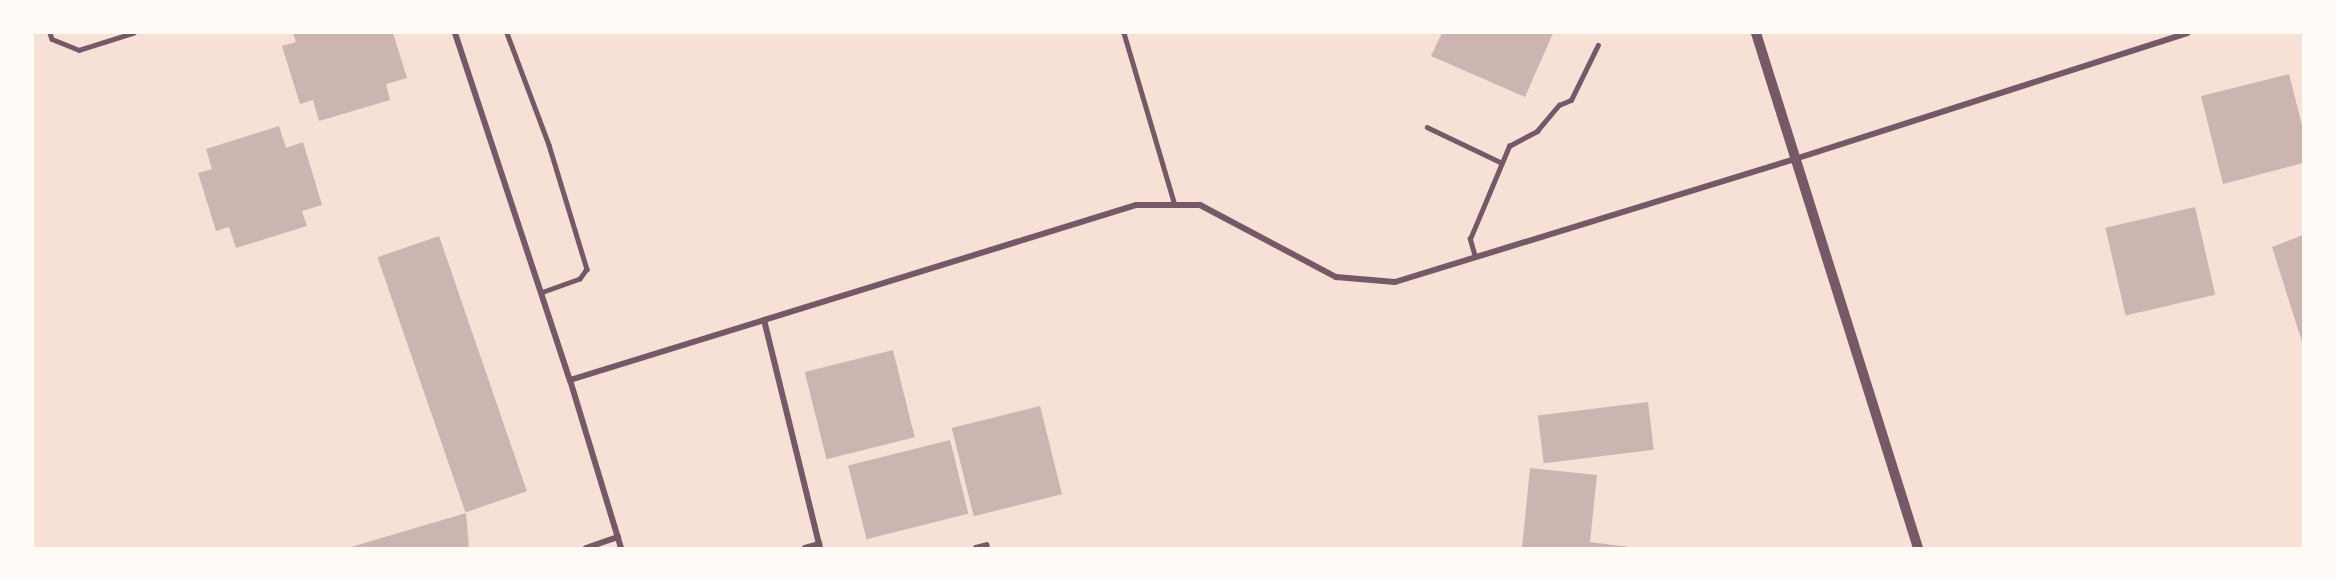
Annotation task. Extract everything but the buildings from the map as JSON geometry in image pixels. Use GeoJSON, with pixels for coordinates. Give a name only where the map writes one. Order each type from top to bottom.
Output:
{"type":"FeatureCollection","features":[{"type":"Feature","properties":{"kind":"street"},"geometry":{"type":"LineString","coordinates":[[455,33],[570,380],[621,548]]}},
{"type":"Feature","properties":{"kind":"street"},"geometry":{"type":"LineString","coordinates":[[1756,33],[1918,548]]}},
{"type":"Feature","properties":{"kind":"street"},"geometry":{"type":"LineString","coordinates":[[570,380],[1137,205],[1200,205],[1336,277],[1395,282],[1795,159],[2187,33]]}},
{"type":"Feature","properties":{"kind":"street"},"geometry":{"type":"LineString","coordinates":[[764,320],[820,546],[806,548]]}},
{"type":"Feature","properties":{"kind":"street"},"geometry":{"type":"LineString","coordinates":[[586,548],[618,537]]}},
{"type":"Feature","properties":{"kind":"street"},"geometry":{"type":"LineString","coordinates":[[976,548],[987,545]]}},
{"type":"Feature","properties":{"kind":"lane"},"geometry":{"type":"LineString","coordinates":[[50,33],[52,39],[79,50],[133,33]]}},
{"type":"Feature","properties":{"kind":"lane"},"geometry":{"type":"LineString","coordinates":[[507,33],[549,145],[587,269],[580,279],[541,293]]}},
{"type":"Feature","properties":{"kind":"lane"},"geometry":{"type":"LineString","coordinates":[[1124,33],[1175,205]]}},
{"type":"Feature","properties":{"kind":"lane"},"geometry":{"type":"LineString","coordinates":[[1475,257],[1470,239],[1509,146],[1537,131],[1559,105],[1571,100],[1598,45]]}},
{"type":"Feature","properties":{"kind":"lane"},"geometry":{"type":"LineString","coordinates":[[1427,127],[1502,163]]}}]}
